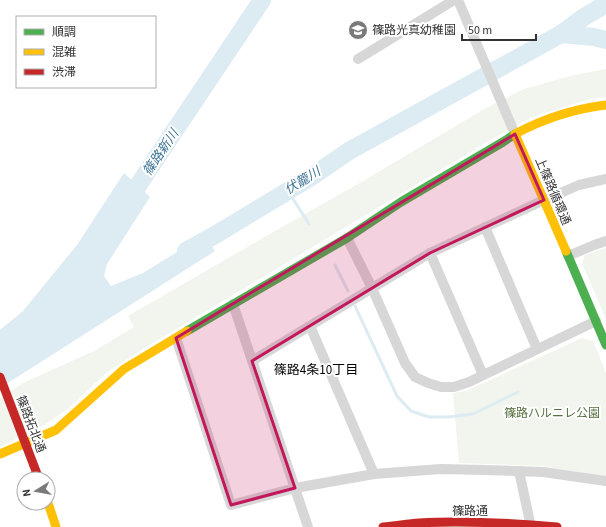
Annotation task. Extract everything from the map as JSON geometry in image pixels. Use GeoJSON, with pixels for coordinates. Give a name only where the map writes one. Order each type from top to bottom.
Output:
{"type":"FeatureCollection","features":[{"type":"Feature","properties":{"kind":"street"},"geometry":{"type":"LineString","coordinates":[[358,59],[454,0]]}},
{"type":"Feature","properties":{"kind":"street"},"geometry":{"type":"LineString","coordinates":[[458,0],[515,134]]}},
{"type":"Feature","properties":{"kind":"street"},"geometry":{"type":"LineString","coordinates":[[0,454],[56,430],[124,369],[347,238],[400,202],[515,134],[526,128],[560,115],[596,105],[606,104]]}},
{"type":"Feature","properties":{"kind":"street","name":"上篠路循環通"},"geometry":{"type":"LineString","coordinates":[[515,134],[606,345]]}},
{"type":"Feature","properties":{"kind":"street"},"geometry":{"type":"LineString","coordinates":[[252,360],[430,253],[579,185],[606,179]]}},
{"type":"Feature","properties":{"kind":"street"},"geometry":{"type":"LineString","coordinates":[[485,228],[537,349]]}},
{"type":"Feature","properties":{"kind":"street"},"geometry":{"type":"LineString","coordinates":[[347,238],[372,288],[405,363],[415,376],[428,383],[441,387],[454,387],[469,382],[596,321]]}},
{"type":"Feature","properties":{"kind":"street"},"geometry":{"type":"LineString","coordinates":[[568,256],[594,245],[606,242]]}},
{"type":"Feature","properties":{"kind":"street"},"geometry":{"type":"LineString","coordinates":[[430,253],[483,375]]}},
{"type":"Feature","properties":{"kind":"street"},"geometry":{"type":"LineString","coordinates":[[233,304],[308,527]]}},
{"type":"Feature","properties":{"kind":"street"},"geometry":{"type":"LineString","coordinates":[[310,326],[374,474]]}},
{"type":"Feature","properties":{"kind":"street"},"geometry":{"type":"LineString","coordinates":[[176,338],[231,505],[295,488],[374,474],[441,469],[543,472],[606,482]]}},
{"type":"Feature","properties":{"kind":"street","name":"篠路拓北通"},"geometry":{"type":"LineString","coordinates":[[0,377],[36,471]]}},
{"type":"Feature","properties":{"kind":"street"},"geometry":{"type":"LineString","coordinates":[[519,471],[531,526]]}},
{"type":"Feature","properties":{"kind":"street"},"geometry":{"type":"LineString","coordinates":[[51,511],[56,527]]}},
{"type":"Feature","properties":{"kind":"street","name":"篠路通"},"geometry":{"type":"LineString","coordinates":[[383,527],[419,523],[466,522],[557,527]]}},
{"type":"Feature","properties":{"kind":"highlighted area"},"geometry":{"type":"Polygon","coordinates":[[[515,134],[544,200],[430,253],[252,361],[295,488],[231,505],[176,338],[515,134]]]}},
{"type":"Feature","properties":{"kind":"green space"},"geometry":{"type":"Polygon","coordinates":[[[606,69],[606,97],[593,98],[532,117],[487,142],[143,349],[106,373],[70,407],[46,424],[0,447],[0,398],[25,382],[94,351],[134,327],[128,316],[363,181],[486,108],[524,89],[574,75],[606,69]]]}},
{"type":"Feature","properties":{"kind":"green space"},"geometry":{"type":"Polygon","coordinates":[[[606,248],[606,319],[582,263],[585,255],[606,248]]]}},
{"type":"Feature","properties":{"kind":"green space","name":"篠路ハルニレ公園"},"geometry":{"type":"Polygon","coordinates":[[[582,338],[593,341],[606,373],[606,477],[542,466],[459,463],[453,393],[466,391],[582,338]]]}},
{"type":"Feature","properties":{"kind":"shaded area"},"geometry":{"type":"Polygon","coordinates":[[[124,173],[150,197],[107,264],[104,276],[111,286],[143,273],[205,235],[215,251],[0,388],[0,330],[23,311],[77,245],[124,173]]]}},
{"type":"Feature","properties":{"kind":"waterway","name":"篠路新川"},"geometry":{"type":"LineString","coordinates":[[125,207],[262,0]]}},
{"type":"Feature","properties":{"kind":"waterway","name":"伏籠川"},"geometry":{"type":"LineString","coordinates":[[186,251],[311,177],[349,151],[561,34],[584,17],[606,4]]}},
{"type":"Feature","properties":{"kind":"waterway"},"geometry":{"type":"LineString","coordinates":[[561,34],[594,37],[606,40]]}},
{"type":"Feature","properties":{"kind":"waterway"},"geometry":{"type":"LineString","coordinates":[[288,191],[309,224]]}},
{"type":"Feature","properties":{"kind":"waterway"},"geometry":{"type":"LineString","coordinates":[[335,265],[348,291]]}},
{"type":"Feature","properties":{"kind":"waterway"},"geometry":{"type":"LineString","coordinates":[[355,306],[397,396],[411,411],[429,417],[448,417],[473,414],[518,392]]}},
{"type":"Feature","properties":{"kind":"traffic: fast"},"geometry":{"type":"LineString","coordinates":[[187,331],[347,238],[401,202],[515,134]]}},
{"type":"Feature","properties":{"kind":"traffic: fast"},"geometry":{"type":"LineString","coordinates":[[566,251],[606,345]]}},
{"type":"Feature","properties":{"kind":"traffic: slow"},"geometry":{"type":"LineString","coordinates":[[566,251],[515,134],[559,115],[606,105]]}},
{"type":"Feature","properties":{"kind":"traffic: slow"},"geometry":{"type":"LineString","coordinates":[[0,454],[56,430],[124,369],[187,331]]}},
{"type":"Feature","properties":{"kind":"traffic: slow"},"geometry":{"type":"LineString","coordinates":[[51,511],[56,527]]}},
{"type":"Feature","properties":{"kind":"traffic: jam"},"geometry":{"type":"LineString","coordinates":[[0,377],[36,471]]}},
{"type":"Feature","properties":{"kind":"traffic: jam"},"geometry":{"type":"LineString","coordinates":[[383,527],[419,523],[454,522],[505,523],[557,527]]}},
{"type":"Feature","properties":{"kind":"place","name":"篠路光真幼稚園"},"geometry":{"type":"Point","coordinates":[358,30]}},
{"type":"Feature","properties":{"kind":"district","name":"篠路4条10丁目"},"geometry":{"type":"Point","coordinates":[316,369]}}]}
